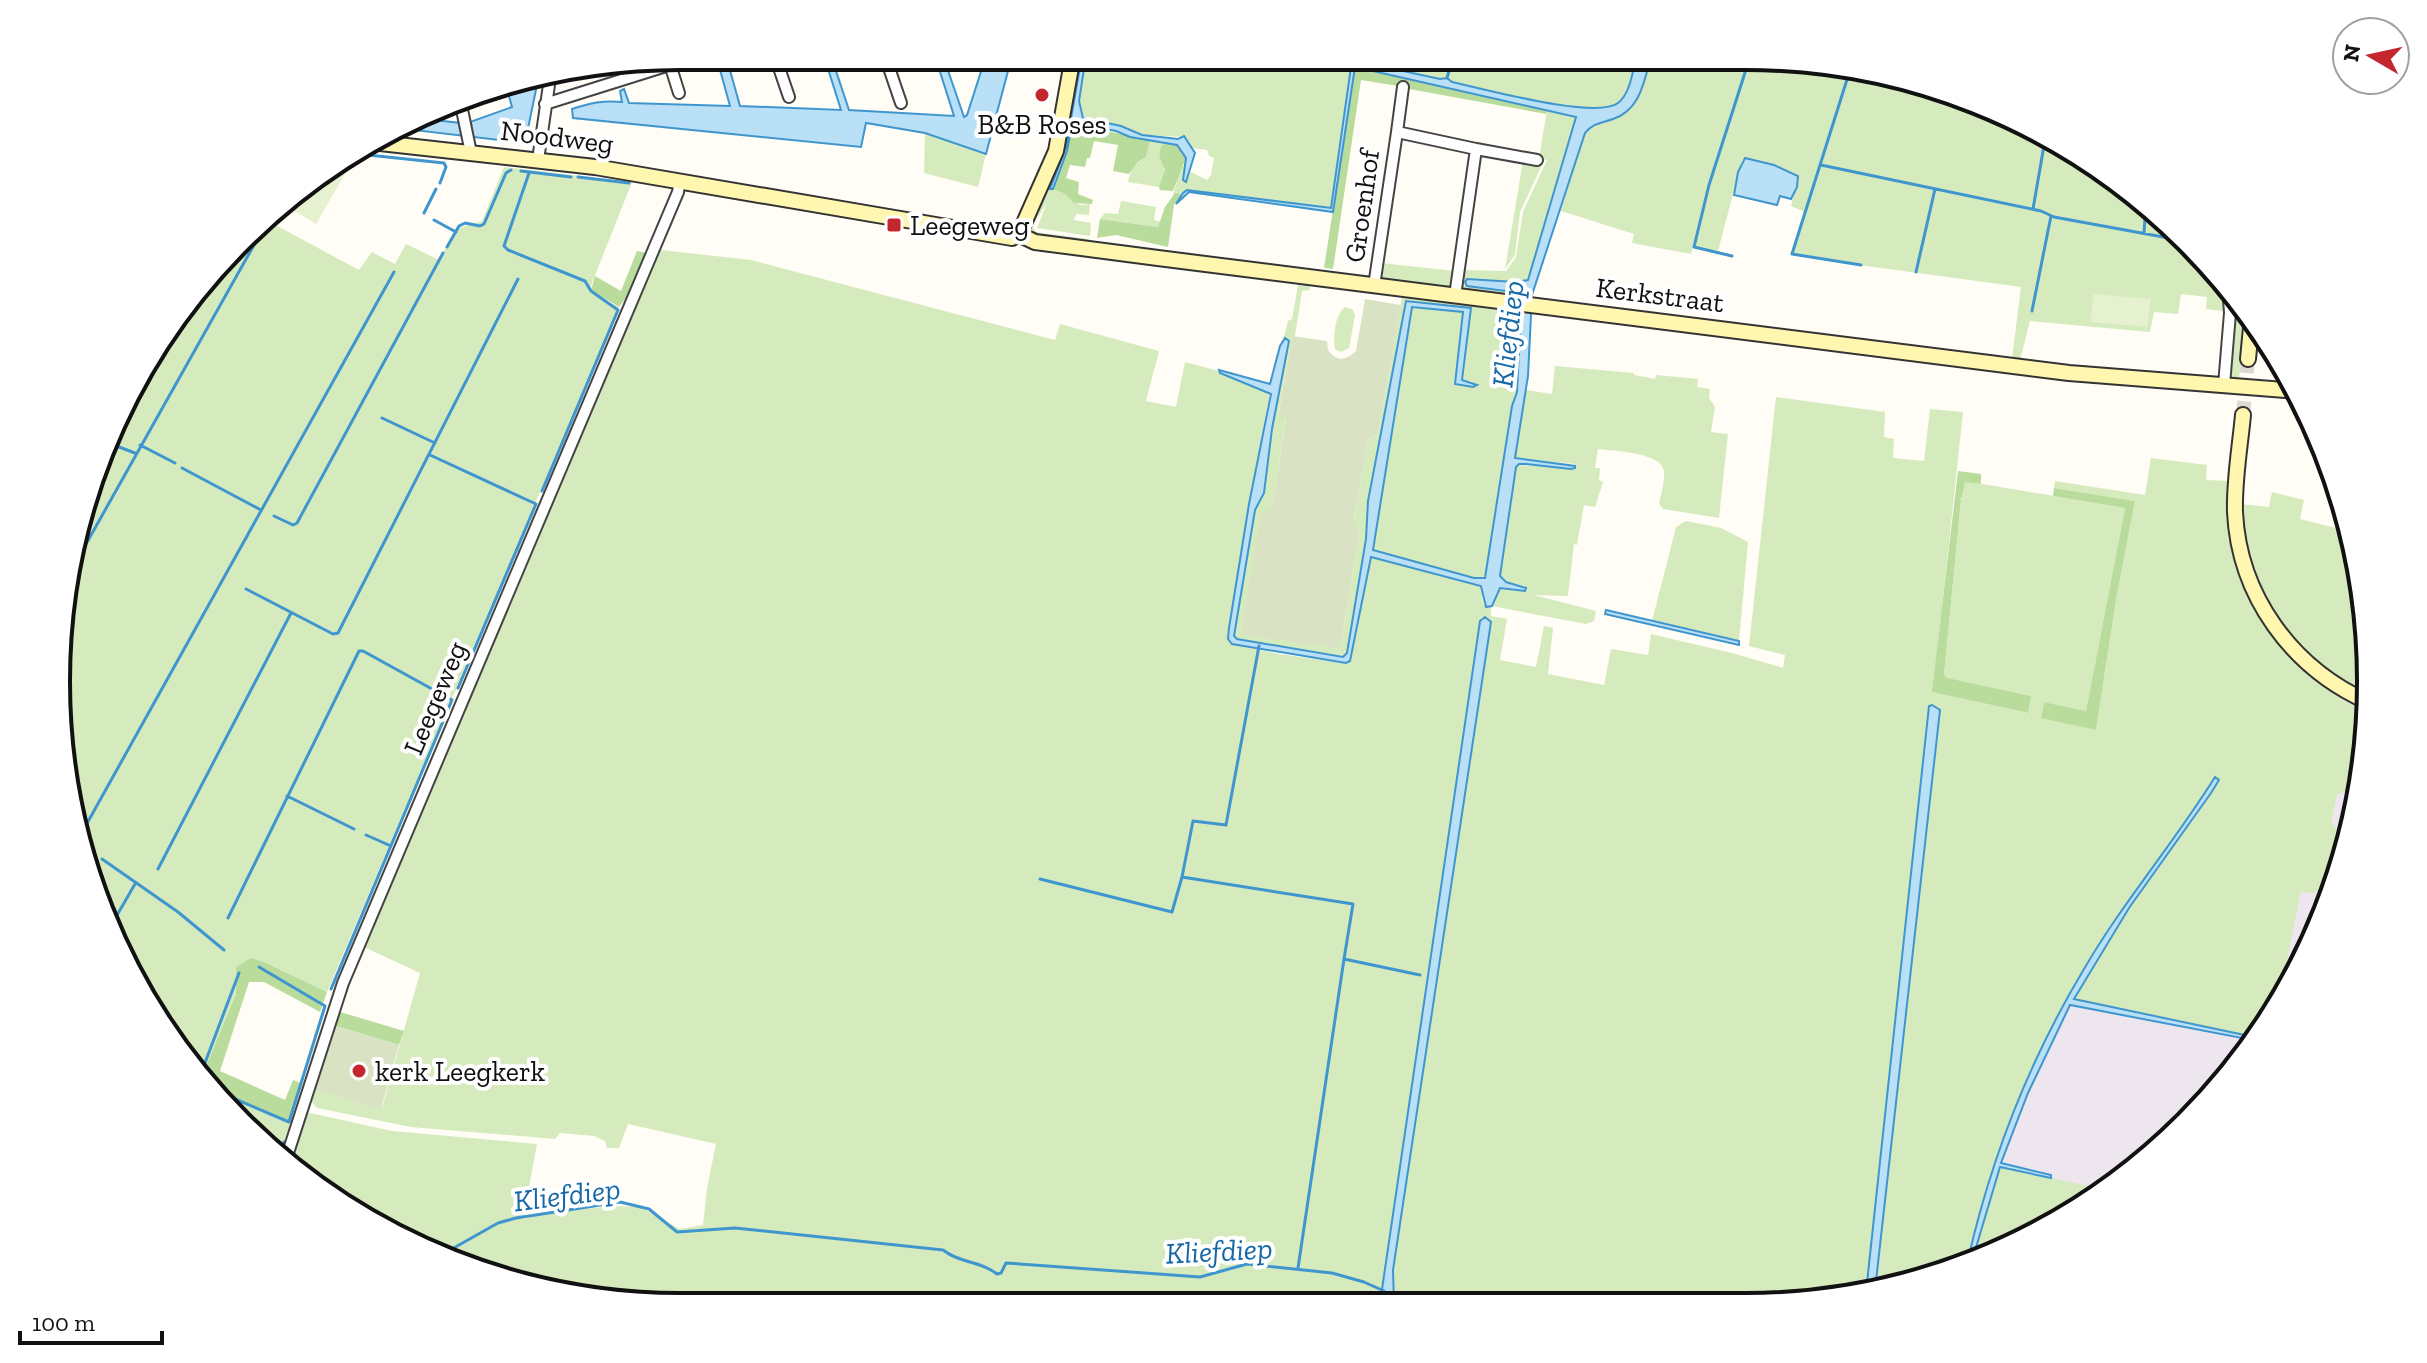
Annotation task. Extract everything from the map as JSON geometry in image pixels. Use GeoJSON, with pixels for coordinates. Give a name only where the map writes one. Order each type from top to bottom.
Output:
{"type":"FeatureCollection","features":[{"type":"Feature","properties":{"kind":"street"},"geometry":{"type":"LineString","coordinates":[[672,70],[679,93]]}},
{"type":"Feature","properties":{"kind":"street"},"geometry":{"type":"LineString","coordinates":[[780,70],[789,97]]}},
{"type":"Feature","properties":{"kind":"street"},"geometry":{"type":"LineString","coordinates":[[890,70],[901,103]]}},
{"type":"Feature","properties":{"kind":"street"},"geometry":{"type":"LineString","coordinates":[[680,180],[1016,237],[1056,151],[1070,70]]}},
{"type":"Feature","properties":{"kind":"street"},"geometry":{"type":"LineString","coordinates":[[545,104],[643,71]]}},
{"type":"Feature","properties":{"kind":"street"},"geometry":{"type":"LineString","coordinates":[[538,160],[549,85]]}},
{"type":"Feature","properties":{"kind":"street","name":"Groenhof"},"geometry":{"type":"LineString","coordinates":[[1374,286],[1403,87]]}},
{"type":"Feature","properties":{"kind":"street"},"geometry":{"type":"LineString","coordinates":[[462,111],[471,148]]}},
{"type":"Feature","properties":{"kind":"street","name":"Groenhof"},"geometry":{"type":"LineString","coordinates":[[1397,132],[1537,160]]}},
{"type":"Feature","properties":{"kind":"street","name":"Noodweg"},"geometry":{"type":"LineString","coordinates":[[391,144],[471,148],[680,180]]}},
{"type":"Feature","properties":{"kind":"street"},"geometry":{"type":"LineString","coordinates":[[1455,296],[1476,149]]}},
{"type":"Feature","properties":{"kind":"street","name":"Leegeweg"},"geometry":{"type":"LineString","coordinates":[[289,1150],[343,983],[678,192],[680,180]]}},
{"type":"Feature","properties":{"kind":"street","name":"Kerkstraat"},"geometry":{"type":"LineString","coordinates":[[1018,234],[1035,242],[2069,373],[2282,390]]}},
{"type":"Feature","properties":{"kind":"street"},"geometry":{"type":"LineString","coordinates":[[2224,385],[2230,307]]}},
{"type":"Feature","properties":{"kind":"street"},"geometry":{"type":"LineString","coordinates":[[2248,359],[2250,336]]}},
{"type":"Feature","properties":{"kind":"street"},"geometry":{"type":"LineString","coordinates":[[2243,415],[2235,513],[2241,553],[2255,593],[2279,634],[2300,658],[2321,675],[2357,695]]}},
{"type":"Feature","properties":{"kind":"shaded area"},"geometry":{"type":"Polygon","coordinates":[[[2350,773],[2325,878],[2294,952],[2276,985],[2309,833],[2329,785],[2350,773]]]}},
{"type":"Feature","properties":{"kind":"shaded area"},"geometry":{"type":"Polygon","coordinates":[[[2072,1001],[2243,1037],[2178,1114],[2118,1167],[2086,1189],[1996,1169],[2030,1083],[2072,1001]]]}},
{"type":"Feature","properties":{"kind":"green space"},"geometry":{"type":"Polygon","coordinates":[[[1073,70],[1080,70],[1066,147],[1050,188],[1080,205],[1090,204],[1089,215],[1076,214],[1074,220],[1091,223],[1090,236],[1037,228],[1047,203],[1032,226],[1036,232],[1089,239],[1088,243],[1027,233],[1073,70]]]}},
{"type":"Feature","properties":{"kind":"green space"},"geometry":{"type":"Polygon","coordinates":[[[1084,70],[1351,70],[1332,206],[1329,209],[1191,191],[1173,195],[1181,168],[1185,165],[1183,181],[1186,182],[1191,172],[1207,180],[1211,175],[1214,158],[1209,156],[1207,150],[1193,148],[1185,137],[1142,135],[1121,126],[1085,120],[1079,101],[1084,70]]]}},
{"type":"Feature","properties":{"kind":"green space"},"geometry":{"type":"Polygon","coordinates":[[[1355,70],[1368,70],[1547,110],[1546,114],[1409,89],[1408,84],[1400,83],[1398,86],[1361,80],[1333,269],[1324,268],[1355,70]]]}},
{"type":"Feature","properties":{"kind":"green space"},"geometry":{"type":"Polygon","coordinates":[[[1398,70],[1633,70],[1625,94],[1618,103],[1587,108],[1538,101],[1451,82],[1448,78],[1398,70]]]}},
{"type":"Feature","properties":{"kind":"green space"},"geometry":{"type":"Polygon","coordinates":[[[1648,70],[1785,71],[1825,75],[1904,91],[1980,117],[2051,152],[2118,196],[2178,249],[2225,302],[2226,308],[2222,311],[2206,309],[2207,297],[2181,294],[2178,314],[2154,312],[2150,332],[2030,321],[2020,360],[2012,359],[2021,287],[1792,254],[1805,212],[1791,206],[1798,176],[1774,165],[1745,158],[1718,251],[1693,247],[1691,254],[1632,243],[1634,234],[1561,211],[1585,132],[1629,109],[1640,94],[1648,70]]]}},
{"type":"Feature","properties":{"kind":"green space"},"geometry":{"type":"Polygon","coordinates":[[[1547,110],[1577,117],[1528,280],[1467,279],[1465,282],[1522,293],[1522,297],[1461,289],[1462,270],[1506,271],[1516,257],[1523,212],[1547,160],[1539,158],[1547,110]]]}},
{"type":"Feature","properties":{"kind":"green space"},"geometry":{"type":"Polygon","coordinates":[[[1073,124],[1150,140],[1146,157],[1129,174],[1113,171],[1118,145],[1094,141],[1085,167],[1070,165],[1066,178],[1079,182],[1078,194],[1093,200],[1092,204],[1074,203],[1065,194],[1053,189],[1073,124]]]}},
{"type":"Feature","properties":{"kind":"green space"},"geometry":{"type":"Polygon","coordinates":[[[925,133],[986,154],[978,187],[924,173],[925,133]]]}},
{"type":"Feature","properties":{"kind":"green space"},"geometry":{"type":"Polygon","coordinates":[[[1150,140],[1165,142],[1162,145],[1164,172],[1159,187],[1128,182],[1134,167],[1146,157],[1150,140]]]}},
{"type":"Feature","properties":{"kind":"green space"},"geometry":{"type":"Polygon","coordinates":[[[1165,142],[1177,145],[1186,158],[1173,191],[1160,190],[1159,187],[1165,170],[1160,152],[1165,142]]]}},
{"type":"Feature","properties":{"kind":"green space"},"geometry":{"type":"Polygon","coordinates":[[[1523,161],[1542,165],[1520,212],[1515,255],[1505,269],[1523,161]]]}},
{"type":"Feature","properties":{"kind":"green space"},"geometry":{"type":"Polygon","coordinates":[[[504,167],[632,182],[590,288],[619,307],[327,992],[264,962],[238,976],[236,994],[206,1066],[173,1021],[133,952],[102,878],[82,801],[71,721],[71,642],[82,562],[102,485],[133,411],[173,342],[222,278],[275,225],[359,270],[372,252],[395,264],[406,244],[439,260],[456,229],[482,221],[504,167]]]}},
{"type":"Feature","properties":{"kind":"green space"},"geometry":{"type":"Polygon","coordinates":[[[342,173],[345,174],[316,224],[293,210],[342,173]]]}},
{"type":"Feature","properties":{"kind":"green space"},"geometry":{"type":"Polygon","coordinates":[[[1175,193],[1182,194],[1174,205],[1168,247],[1116,235],[1097,238],[1100,219],[1158,227],[1165,207],[1175,193]]]}},
{"type":"Feature","properties":{"kind":"green space"},"geometry":{"type":"Polygon","coordinates":[[[1121,201],[1156,207],[1154,220],[1162,222],[1161,225],[1100,219],[1105,213],[1118,214],[1121,201]]]}},
{"type":"Feature","properties":{"kind":"green space"},"geometry":{"type":"Polygon","coordinates":[[[661,250],[751,260],[1055,340],[1060,324],[1159,351],[1146,401],[1176,407],[1185,362],[1219,371],[1270,391],[1228,639],[1264,651],[1346,663],[1356,637],[1370,557],[1481,586],[1483,604],[1491,607],[1491,616],[1507,619],[1500,660],[1536,667],[1544,626],[1553,628],[1548,674],[1604,685],[1611,649],[1648,655],[1651,634],[1783,668],[1785,655],[1749,646],[1776,397],[1885,412],[1884,437],[1894,439],[1893,458],[1924,461],[1930,409],[1963,412],[1933,692],[2027,713],[2031,696],[1944,675],[1961,500],[1958,499],[1962,497],[1965,481],[2125,508],[2086,711],[2044,702],[2041,717],[2096,730],[2135,501],[2054,488],[2055,481],[2145,495],[2151,458],[2207,465],[2206,480],[2231,481],[2230,528],[2234,556],[2242,580],[2268,627],[2302,668],[2323,686],[2356,706],[2347,790],[2337,795],[2331,822],[2338,831],[2336,840],[2321,889],[2313,893],[2301,892],[2285,968],[2244,1035],[2074,1000],[2129,908],[2211,793],[2219,780],[2215,777],[2115,920],[2064,1004],[2015,1112],[1971,1249],[1942,1261],[1876,1278],[1940,713],[1930,705],[1867,1280],[1785,1292],[1394,1293],[1393,1270],[1491,622],[1481,618],[1381,1293],[682,1293],[602,1288],[523,1272],[485,1261],[411,1230],[342,1190],[294,1154],[307,1113],[392,1131],[537,1144],[523,1219],[550,1212],[616,1206],[640,1207],[680,1229],[703,1225],[716,1144],[628,1124],[619,1148],[607,1148],[605,1141],[594,1136],[560,1133],[555,1139],[411,1127],[317,1108],[312,1102],[313,1089],[382,1108],[420,973],[364,947],[597,393],[661,250]]]}},
{"type":"Feature","properties":{"kind":"green space"},"geometry":{"type":"Polygon","coordinates":[[[637,251],[647,253],[630,293],[619,307],[591,290],[595,276],[621,291],[637,251]]]}},
{"type":"Feature","properties":{"kind":"green space"},"geometry":{"type":"Polygon","coordinates":[[[1381,263],[1455,271],[1453,286],[1448,290],[1382,283],[1379,277],[1381,263]]]}},
{"type":"Feature","properties":{"kind":"green space"},"geometry":{"type":"Polygon","coordinates":[[[1298,285],[1310,286],[1310,290],[1302,291],[1295,336],[1292,336],[1278,416],[1286,418],[1272,507],[1241,633],[1340,649],[1360,529],[1354,522],[1368,439],[1378,433],[1402,297],[1521,313],[1517,392],[1512,406],[1487,574],[1480,579],[1373,550],[1412,307],[1463,312],[1455,384],[1474,382],[1462,380],[1471,308],[1405,303],[1368,501],[1366,539],[1347,653],[1343,658],[1237,639],[1233,634],[1255,510],[1264,493],[1283,340],[1288,321],[1292,319],[1298,285]]]}},
{"type":"Feature","properties":{"kind":"green space"},"geometry":{"type":"Polygon","coordinates":[[[2094,294],[2151,299],[2147,327],[2090,322],[2094,294]]]}},
{"type":"Feature","properties":{"kind":"green space"},"geometry":{"type":"Polygon","coordinates":[[[1365,299],[1401,305],[1378,433],[1368,439],[1354,521],[1360,529],[1340,649],[1241,634],[1261,514],[1272,507],[1286,419],[1278,417],[1292,336],[1327,341],[1328,350],[1335,357],[1348,357],[1356,351],[1365,299]]]}},
{"type":"Feature","properties":{"kind":"green space"},"geometry":{"type":"Polygon","coordinates":[[[1345,307],[1353,310],[1355,316],[1349,348],[1341,352],[1335,349],[1335,332],[1339,315],[1345,307]]]}},
{"type":"Feature","properties":{"kind":"green space"},"geometry":{"type":"Polygon","coordinates":[[[2232,311],[2244,328],[2239,379],[2228,379],[2232,311]]]}},
{"type":"Feature","properties":{"kind":"green space"},"geometry":{"type":"Polygon","coordinates":[[[1555,366],[1634,373],[1655,379],[1656,375],[1698,379],[1697,387],[1710,389],[1709,398],[1715,407],[1711,432],[1728,434],[1719,518],[1663,509],[1659,504],[1664,475],[1661,465],[1646,456],[1598,449],[1595,468],[1600,468],[1599,480],[1603,482],[1595,507],[1584,505],[1577,545],[1574,544],[1568,596],[1534,595],[1596,611],[1594,621],[1586,624],[1492,606],[1500,588],[1526,587],[1505,582],[1500,577],[1517,465],[1575,468],[1575,464],[1515,458],[1526,390],[1552,394],[1555,366]]]}},
{"type":"Feature","properties":{"kind":"green space"},"geometry":{"type":"Polygon","coordinates":[[[1958,471],[1981,474],[1981,484],[1965,482],[1959,499],[1944,675],[2031,696],[2028,713],[1932,692],[1958,471]]]}},
{"type":"Feature","properties":{"kind":"green space"},"geometry":{"type":"Polygon","coordinates":[[[2054,488],[2135,501],[2096,730],[2041,718],[2044,702],[2086,711],[2125,508],[2053,496],[2054,488]]]}},
{"type":"Feature","properties":{"kind":"green space"},"geometry":{"type":"Polygon","coordinates":[[[2272,492],[2304,500],[2300,519],[2337,528],[2352,602],[2357,688],[2313,658],[2293,639],[2276,618],[2263,594],[2253,568],[2240,504],[2269,507],[2272,492]]]}},
{"type":"Feature","properties":{"kind":"green space"},"geometry":{"type":"Polygon","coordinates":[[[1686,521],[1721,528],[1748,542],[1739,641],[1652,621],[1676,527],[1686,521]]]}},
{"type":"Feature","properties":{"kind":"green space"},"geometry":{"type":"Polygon","coordinates":[[[251,958],[327,992],[320,1012],[264,982],[249,982],[220,1071],[285,1100],[293,1080],[301,1083],[290,1123],[235,1099],[206,1066],[236,994],[236,967],[251,958]]]}},
{"type":"Feature","properties":{"kind":"green space"},"geometry":{"type":"Polygon","coordinates":[[[337,1011],[404,1031],[399,1045],[332,1025],[337,1011]]]}},
{"type":"Feature","properties":{"kind":"green space"},"geometry":{"type":"Polygon","coordinates":[[[332,1025],[399,1045],[381,1109],[313,1089],[332,1025]]]}},
{"type":"Feature","properties":{"kind":"green space"},"geometry":{"type":"Polygon","coordinates":[[[235,1099],[290,1123],[283,1145],[235,1099]]]}},
{"type":"Feature","properties":{"kind":"green space"},"geometry":{"type":"Polygon","coordinates":[[[2000,1167],[2090,1186],[2016,1230],[1976,1248],[2000,1167]]]}},
{"type":"Feature","properties":{"kind":"water"},"geometry":{"type":"Polygon","coordinates":[[[720,70],[730,70],[740,106],[841,110],[828,70],[836,70],[849,110],[954,116],[939,70],[948,70],[964,117],[981,70],[1008,70],[986,154],[925,133],[866,123],[861,147],[573,118],[572,109],[597,102],[622,102],[620,91],[624,89],[629,103],[730,106],[720,70]]]}},
{"type":"Feature","properties":{"kind":"water"},"geometry":{"type":"Polygon","coordinates":[[[1080,70],[1084,70],[1079,101],[1083,118],[1121,126],[1142,135],[1178,139],[1184,136],[1195,153],[1186,182],[1183,180],[1186,158],[1177,145],[1075,123],[1053,189],[1050,189],[1066,147],[1080,70]]]}},
{"type":"Feature","properties":{"kind":"water"},"geometry":{"type":"Polygon","coordinates":[[[1351,70],[1355,70],[1333,212],[1189,192],[1176,204],[1187,190],[1331,208],[1351,70]]]}},
{"type":"Feature","properties":{"kind":"water"},"geometry":{"type":"Polygon","coordinates":[[[1368,70],[1398,70],[1447,78],[1452,82],[1538,101],[1587,108],[1618,103],[1633,70],[1648,70],[1640,94],[1629,109],[1622,115],[1594,125],[1585,133],[1532,295],[1528,376],[1515,458],[1575,468],[1526,464],[1516,467],[1500,576],[1506,582],[1526,588],[1525,591],[1500,588],[1492,606],[1486,607],[1481,586],[1371,557],[1350,661],[1346,663],[1232,644],[1228,639],[1229,628],[1271,394],[1219,370],[1270,384],[1280,346],[1285,338],[1289,341],[1272,429],[1264,493],[1255,510],[1234,636],[1343,657],[1347,653],[1366,539],[1368,501],[1406,301],[1471,308],[1462,380],[1477,385],[1455,384],[1463,312],[1412,307],[1373,550],[1474,578],[1485,578],[1512,406],[1517,392],[1522,293],[1467,286],[1465,282],[1467,279],[1528,280],[1576,117],[1368,70]]]}},
{"type":"Feature","properties":{"kind":"water"},"geometry":{"type":"Polygon","coordinates":[[[536,88],[525,143],[417,130],[439,121],[471,124],[512,107],[509,95],[536,88]]]}},
{"type":"Feature","properties":{"kind":"water"},"geometry":{"type":"Polygon","coordinates":[[[1745,158],[1774,165],[1798,176],[1791,199],[1780,196],[1777,205],[1734,195],[1738,172],[1745,158]]]}},
{"type":"Feature","properties":{"kind":"water"},"geometry":{"type":"Polygon","coordinates":[[[1606,610],[1739,641],[1739,645],[1605,614],[1606,610]]]}},
{"type":"Feature","properties":{"kind":"water"},"geometry":{"type":"Polygon","coordinates":[[[1485,617],[1491,622],[1393,1270],[1394,1293],[1381,1293],[1480,621],[1485,617]]]}},
{"type":"Feature","properties":{"kind":"water"},"geometry":{"type":"Polygon","coordinates":[[[1929,706],[1940,710],[1876,1278],[1867,1280],[1929,706]]]}},
{"type":"Feature","properties":{"kind":"water"},"geometry":{"type":"Polygon","coordinates":[[[2215,777],[2219,780],[2211,793],[2129,908],[2074,999],[2244,1035],[2242,1038],[2070,1005],[2028,1093],[2001,1163],[2051,1175],[2051,1178],[2000,1167],[1976,1248],[1970,1250],[1987,1187],[2014,1112],[2064,1003],[2099,944],[2215,777]]]}},
{"type":"Feature","properties":{"kind":"waterway"},"geometry":{"type":"LineString","coordinates":[[1447,78],[1449,70]]}},
{"type":"Feature","properties":{"kind":"waterway"},"geometry":{"type":"LineString","coordinates":[[1732,256],[1694,247],[1709,185],[1746,70]]}},
{"type":"Feature","properties":{"kind":"waterway"},"geometry":{"type":"LineString","coordinates":[[1847,79],[1792,254],[1861,265]]}},
{"type":"Feature","properties":{"kind":"waterway"},"geometry":{"type":"LineString","coordinates":[[2033,209],[2044,148]]}},
{"type":"Feature","properties":{"kind":"waterway"},"geometry":{"type":"LineString","coordinates":[[371,155],[444,163],[446,167],[440,183]]}},
{"type":"Feature","properties":{"kind":"waterway"},"geometry":{"type":"LineString","coordinates":[[1821,165],[2041,211],[2054,217],[2166,237]]}},
{"type":"Feature","properties":{"kind":"waterway"},"geometry":{"type":"LineString","coordinates":[[447,247],[459,226],[465,223],[484,224],[506,173],[511,170]]}},
{"type":"Feature","properties":{"kind":"waterway"},"geometry":{"type":"LineString","coordinates":[[521,171],[571,177]]}},
{"type":"Feature","properties":{"kind":"waterway"},"geometry":{"type":"LineString","coordinates":[[529,173],[504,246],[585,281],[591,291],[618,310],[542,491]]}},
{"type":"Feature","properties":{"kind":"waterway"},"geometry":{"type":"LineString","coordinates":[[578,177],[629,183]]}},
{"type":"Feature","properties":{"kind":"waterway"},"geometry":{"type":"LineString","coordinates":[[424,213],[436,189]]}},
{"type":"Feature","properties":{"kind":"waterway"},"geometry":{"type":"LineString","coordinates":[[1916,272],[1935,189]]}},
{"type":"Feature","properties":{"kind":"waterway"},"geometry":{"type":"LineString","coordinates":[[2032,311],[2051,216]]}},
{"type":"Feature","properties":{"kind":"waterway"},"geometry":{"type":"LineString","coordinates":[[2144,233],[2145,219]]}},
{"type":"Feature","properties":{"kind":"waterway"},"geometry":{"type":"LineString","coordinates":[[434,220],[456,232]]}},
{"type":"Feature","properties":{"kind":"waterway"},"geometry":{"type":"LineString","coordinates":[[86,544],[255,244]]}},
{"type":"Feature","properties":{"kind":"waterway"},"geometry":{"type":"LineString","coordinates":[[274,516],[293,525],[297,523],[443,253]]}},
{"type":"Feature","properties":{"kind":"waterway"},"geometry":{"type":"LineString","coordinates":[[87,823],[394,272]]}},
{"type":"Feature","properties":{"kind":"waterway"},"geometry":{"type":"LineString","coordinates":[[246,589],[333,634],[338,633],[518,279]]}},
{"type":"Feature","properties":{"kind":"waterway"},"geometry":{"type":"LineString","coordinates":[[382,418],[435,443]]}},
{"type":"Feature","properties":{"kind":"waterway"},"geometry":{"type":"LineString","coordinates":[[140,445],[175,463]]}},
{"type":"Feature","properties":{"kind":"waterway"},"geometry":{"type":"LineString","coordinates":[[117,446],[135,453]]}},
{"type":"Feature","properties":{"kind":"waterway"},"geometry":{"type":"LineString","coordinates":[[430,455],[536,504],[458,688]]}},
{"type":"Feature","properties":{"kind":"waterway"},"geometry":{"type":"LineString","coordinates":[[182,468],[261,510]]}},
{"type":"Feature","properties":{"kind":"waterway"},"geometry":{"type":"LineString","coordinates":[[158,869],[291,613]]}},
{"type":"Feature","properties":{"kind":"waterway"},"geometry":{"type":"LineString","coordinates":[[1040,879],[1172,912],[1193,821],[1226,825],[1259,646]]}},
{"type":"Feature","properties":{"kind":"waterway"},"geometry":{"type":"LineString","coordinates":[[228,918],[359,651],[452,700],[331,989]]}},
{"type":"Feature","properties":{"kind":"waterway"},"geometry":{"type":"LineString","coordinates":[[287,796],[354,829]]}},
{"type":"Feature","properties":{"kind":"waterway"},"geometry":{"type":"LineString","coordinates":[[366,835],[391,846]]}},
{"type":"Feature","properties":{"kind":"waterway"},"geometry":{"type":"LineString","coordinates":[[102,859],[178,912],[224,950]]}},
{"type":"Feature","properties":{"kind":"waterway"},"geometry":{"type":"LineString","coordinates":[[1182,877],[1353,904],[1344,959],[1420,975]]}},
{"type":"Feature","properties":{"kind":"waterway"},"geometry":{"type":"LineString","coordinates":[[117,915],[135,884]]}},
{"type":"Feature","properties":{"kind":"waterway"},"geometry":{"type":"LineString","coordinates":[[1298,1268],[1344,959]]}},
{"type":"Feature","properties":{"kind":"waterway"},"geometry":{"type":"LineString","coordinates":[[235,1099],[289,1122],[325,1006],[259,967]]}},
{"type":"Feature","properties":{"kind":"waterway"},"geometry":{"type":"LineString","coordinates":[[204,1064],[239,973]]}},
{"type":"Feature","properties":{"kind":"waterway","name":"Kliefdiep"},"geometry":{"type":"LineString","coordinates":[[453,1248],[498,1223],[516,1218],[620,1202],[649,1209],[677,1232],[735,1228],[943,1250],[997,1274],[1001,1273],[1006,1263],[1200,1277],[1247,1264],[1332,1273],[1384,1291]]}},
{"type":"Feature","properties":{"kind":"tunnel"},"geometry":{"type":"LineString","coordinates":[[2243,415],[2248,359]]}},
{"type":"Feature","properties":{"kind":"place","name":"B&B Roses"},"geometry":{"type":"Point","coordinates":[1042,95]}},
{"type":"Feature","properties":{"kind":"place","name":"Leegeweg"},"geometry":{"type":"Point","coordinates":[894,225]}},
{"type":"Feature","properties":{"kind":"place","name":"kerk Leegkerk"},"geometry":{"type":"Point","coordinates":[359,1071]}}]}
